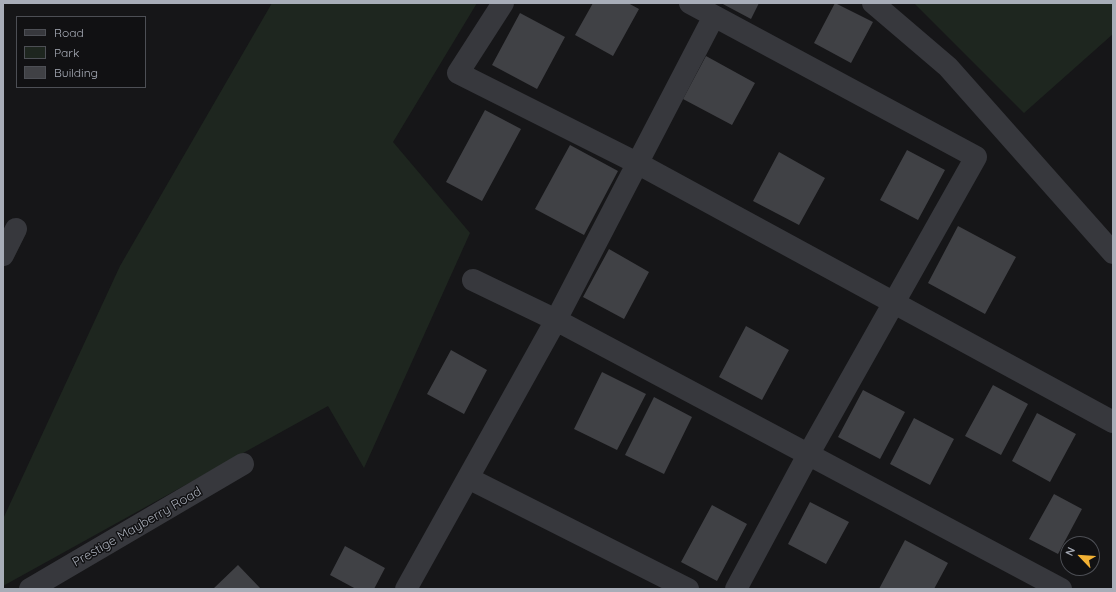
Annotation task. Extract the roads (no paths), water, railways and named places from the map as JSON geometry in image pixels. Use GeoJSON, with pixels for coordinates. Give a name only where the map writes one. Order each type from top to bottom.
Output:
{"type":"FeatureCollection","features":[{"type":"Feature","properties":{"kind":"street"},"geometry":{"type":"LineString","coordinates":[[503,3],[458,73],[637,163],[1113,422]]}},
{"type":"Feature","properties":{"kind":"street"},"geometry":{"type":"LineString","coordinates":[[690,3],[976,157],[808,455],[736,589]]}},
{"type":"Feature","properties":{"kind":"street"},"geometry":{"type":"LineString","coordinates":[[873,3],[948,67],[1113,253]]}},
{"type":"Feature","properties":{"kind":"street"},"geometry":{"type":"LineString","coordinates":[[406,589],[556,320],[714,16]]}},
{"type":"Feature","properties":{"kind":"street"},"geometry":{"type":"LineString","coordinates":[[3,255],[16,230]]}},
{"type":"Feature","properties":{"kind":"street"},"geometry":{"type":"LineString","coordinates":[[473,280],[556,320],[1061,589]]}},
{"type":"Feature","properties":{"kind":"street","name":"Prestige Mayberry Road"},"geometry":{"type":"LineString","coordinates":[[30,589],[243,464]]}},
{"type":"Feature","properties":{"kind":"street"},"geometry":{"type":"LineString","coordinates":[[468,478],[688,589]]}}]}
